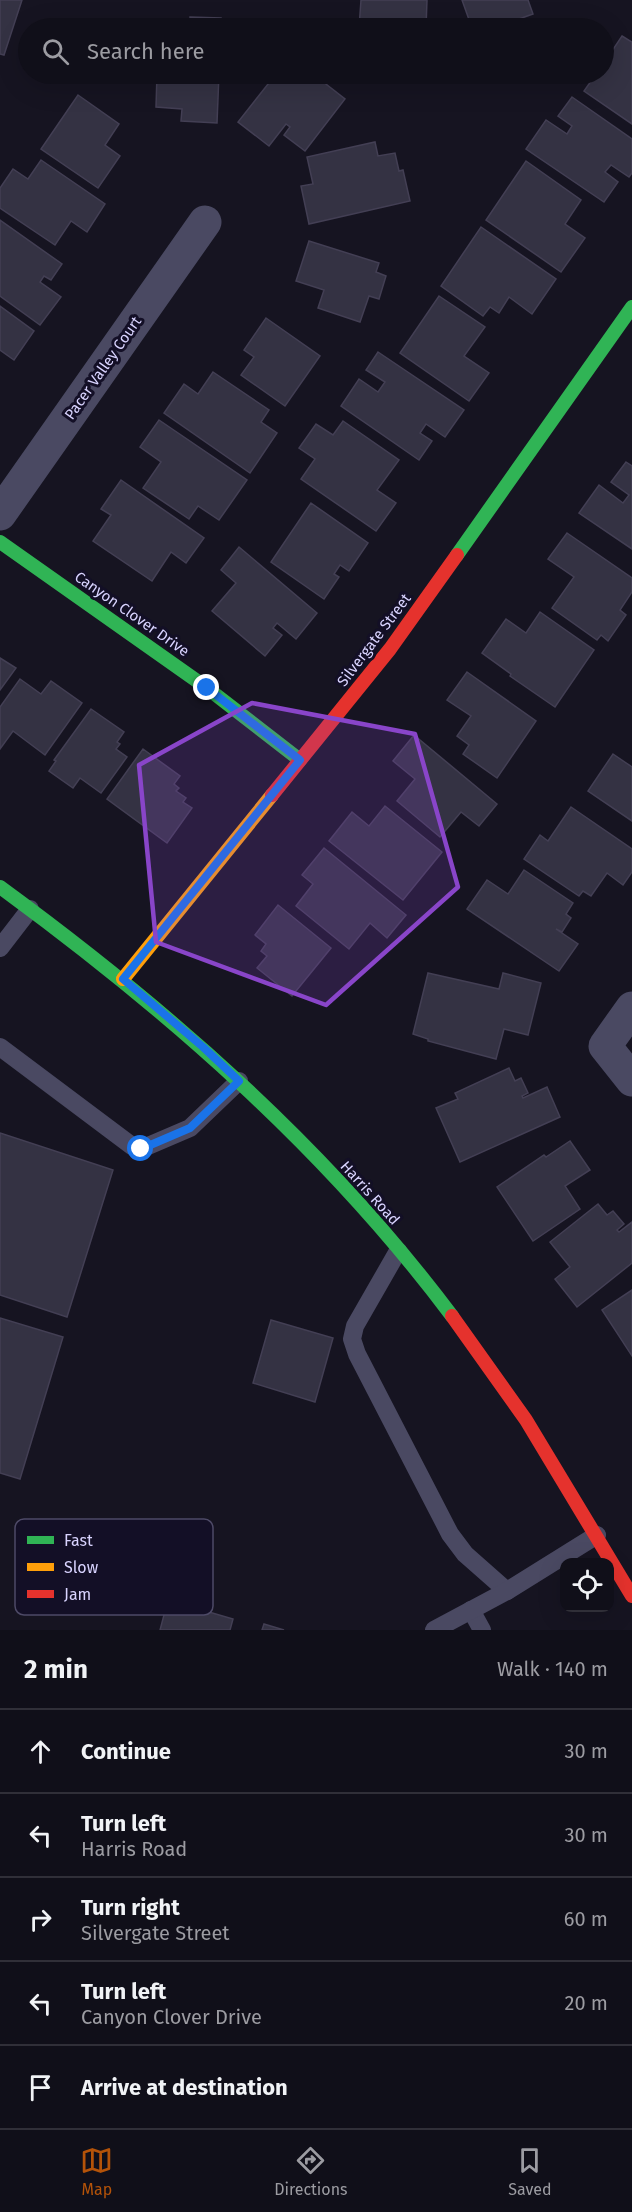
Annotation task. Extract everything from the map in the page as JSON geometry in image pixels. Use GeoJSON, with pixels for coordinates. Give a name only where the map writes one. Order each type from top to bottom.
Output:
{"type":"FeatureCollection","features":[{"type":"Feature","properties":{"kind":"street","name":"Pacer Valley Court"},"geometry":{"type":"LineString","coordinates":[[0,514],[205,222]]}},
{"type":"Feature","properties":{"kind":"street","name":"Silvergate Street"},"geometry":{"type":"LineString","coordinates":[[123,979],[390,649],[632,307]]}},
{"type":"Feature","properties":{"kind":"street","name":"Canyon Clover Drive"},"geometry":{"type":"LineString","coordinates":[[0,542],[207,688],[300,760]]}},
{"type":"Feature","properties":{"kind":"street","name":"Harris Road"},"geometry":{"type":"LineString","coordinates":[[0,887],[123,979],[203,1047],[280,1120],[329,1172],[398,1251],[486,1362],[565,1480],[632,1596]]}},
{"type":"Feature","properties":{"kind":"street"},"geometry":{"type":"LineString","coordinates":[[632,1008],[605,1046],[632,1080]]}},
{"type":"Feature","properties":{"kind":"lane"},"geometry":{"type":"LineString","coordinates":[[0,948],[30,909]]}},
{"type":"Feature","properties":{"kind":"lane"},"geometry":{"type":"LineString","coordinates":[[0,1047],[132,1146],[141,1149],[190,1128],[239,1081]]}},
{"type":"Feature","properties":{"kind":"lane"},"geometry":{"type":"LineString","coordinates":[[398,1251],[355,1326],[352,1340],[357,1354],[450,1534],[465,1554],[507,1591]]}},
{"type":"Feature","properties":{"kind":"lane"},"geometry":{"type":"LineString","coordinates":[[434,1630],[507,1591],[597,1535]]}},
{"type":"Feature","properties":{"kind":"lane"},"geometry":{"type":"LineString","coordinates":[[471,1610],[482,1630]]}},
{"type":"Feature","properties":{"kind":"highlighted area"},"geometry":{"type":"Polygon","coordinates":[[[252,703],[415,734],[458,887],[326,1005],[156,942],[139,765],[252,703]]]}},
{"type":"Feature","properties":{"kind":"building"},"geometry":{"type":"Polygon","coordinates":[[[0,0],[22,0],[4,55],[0,54],[0,0]]]}},
{"type":"Feature","properties":{"kind":"building"},"geometry":{"type":"Polygon","coordinates":[[[361,0],[427,0],[426,18],[360,18],[361,0]]]}},
{"type":"Feature","properties":{"kind":"building"},"geometry":{"type":"Polygon","coordinates":[[[462,0],[528,0],[533,14],[522,18],[468,18],[462,0]]]}},
{"type":"Feature","properties":{"kind":"building"},"geometry":{"type":"Polygon","coordinates":[[[622,36],[632,42],[632,124],[584,91],[589,84],[614,84],[614,48],[622,36]]]}},
{"type":"Feature","properties":{"kind":"building"},"geometry":{"type":"Polygon","coordinates":[[[157,84],[219,84],[217,123],[181,121],[182,109],[156,107],[157,84]]]}},
{"type":"Feature","properties":{"kind":"building"},"geometry":{"type":"Polygon","coordinates":[[[268,84],[326,84],[345,99],[305,151],[284,135],[290,127],[286,124],[269,146],[238,122],[268,84]]]}},
{"type":"Feature","properties":{"kind":"building"},"geometry":{"type":"Polygon","coordinates":[[[78,95],[119,124],[105,145],[120,156],[98,188],[41,149],[78,95]]]}},
{"type":"Feature","properties":{"kind":"building"},"geometry":{"type":"Polygon","coordinates":[[[572,97],[632,139],[632,173],[629,177],[611,165],[605,172],[618,182],[604,202],[526,149],[546,120],[567,134],[572,126],[558,116],[572,97]]]}},
{"type":"Feature","properties":{"kind":"building"},"geometry":{"type":"Polygon","coordinates":[[[375,142],[378,156],[395,153],[399,171],[403,170],[410,201],[309,224],[301,186],[313,184],[307,157],[375,142]]]}},
{"type":"Feature","properties":{"kind":"building"},"geometry":{"type":"Polygon","coordinates":[[[41,160],[105,204],[87,232],[71,221],[55,245],[0,208],[0,188],[13,169],[28,179],[41,160]]]}},
{"type":"Feature","properties":{"kind":"building"},"geometry":{"type":"Polygon","coordinates":[[[526,161],[581,200],[565,224],[585,238],[561,272],[486,220],[526,161]]]}},
{"type":"Feature","properties":{"kind":"building"},"geometry":{"type":"Polygon","coordinates":[[[0,220],[62,264],[51,280],[44,276],[40,282],[61,297],[40,325],[0,296],[0,220]]]}},
{"type":"Feature","properties":{"kind":"building"},"geometry":{"type":"Polygon","coordinates":[[[481,227],[556,279],[532,314],[509,297],[499,313],[490,307],[483,316],[441,286],[481,227]]]}},
{"type":"Feature","properties":{"kind":"building"},"geometry":{"type":"Polygon","coordinates":[[[309,241],[379,263],[376,272],[386,276],[379,299],[369,296],[360,322],[318,308],[324,290],[296,281],[309,241]]]}},
{"type":"Feature","properties":{"kind":"building"},"geometry":{"type":"Polygon","coordinates":[[[439,296],[485,327],[464,356],[489,373],[469,401],[400,353],[439,296]]]}},
{"type":"Feature","properties":{"kind":"building"},"geometry":{"type":"Polygon","coordinates":[[[0,306],[34,331],[14,360],[0,350],[0,306]]]}},
{"type":"Feature","properties":{"kind":"building"},"geometry":{"type":"Polygon","coordinates":[[[266,318],[320,356],[285,406],[241,375],[254,357],[244,350],[266,318]]]}},
{"type":"Feature","properties":{"kind":"building"},"geometry":{"type":"Polygon","coordinates":[[[378,352],[464,410],[445,437],[426,424],[420,433],[432,441],[419,460],[341,406],[359,379],[378,392],[385,382],[366,370],[378,352]]]}},
{"type":"Feature","properties":{"kind":"building"},"geometry":{"type":"Polygon","coordinates":[[[213,372],[269,410],[261,422],[277,433],[250,473],[164,413],[184,384],[198,394],[213,372]]]}},
{"type":"Feature","properties":{"kind":"building"},"geometry":{"type":"Polygon","coordinates":[[[159,420],[247,480],[219,520],[198,506],[189,519],[143,488],[161,462],[140,447],[159,420]]]}},
{"type":"Feature","properties":{"kind":"building"},"geometry":{"type":"Polygon","coordinates":[[[343,421],[399,460],[377,490],[396,503],[376,531],[301,479],[315,459],[299,448],[316,424],[333,435],[343,421]]]}},
{"type":"Feature","properties":{"kind":"building"},"geometry":{"type":"Polygon","coordinates":[[[626,462],[632,466],[632,549],[579,513],[599,485],[623,503],[629,495],[611,482],[626,462]]]}},
{"type":"Feature","properties":{"kind":"building"},"geometry":{"type":"Polygon","coordinates":[[[121,480],[204,538],[186,563],[171,552],[152,581],[93,541],[111,515],[101,509],[121,480]]]}},
{"type":"Feature","properties":{"kind":"building"},"geometry":{"type":"Polygon","coordinates":[[[311,503],[368,543],[349,571],[340,565],[334,574],[339,577],[324,599],[271,562],[311,503]]]}},
{"type":"Feature","properties":{"kind":"building"},"geometry":{"type":"Polygon","coordinates":[[[567,533],[632,578],[632,592],[620,610],[626,615],[608,641],[601,635],[597,640],[552,608],[574,577],[548,559],[567,533]]]}},
{"type":"Feature","properties":{"kind":"building"},"geometry":{"type":"Polygon","coordinates":[[[239,547],[317,613],[296,639],[277,623],[273,628],[282,635],[265,656],[212,611],[236,583],[221,570],[239,547]]]}},
{"type":"Feature","properties":{"kind":"building"},"geometry":{"type":"Polygon","coordinates":[[[540,612],[594,650],[555,707],[510,676],[511,674],[482,653],[506,619],[526,633],[540,612]]]}},
{"type":"Feature","properties":{"kind":"building"},"geometry":{"type":"Polygon","coordinates":[[[0,658],[16,668],[0,690],[0,658]]]}},
{"type":"Feature","properties":{"kind":"building"},"geometry":{"type":"Polygon","coordinates":[[[467,672],[536,721],[497,778],[463,754],[469,745],[457,736],[471,716],[447,700],[467,672]]]}},
{"type":"Feature","properties":{"kind":"building"},"geometry":{"type":"Polygon","coordinates":[[[20,679],[41,694],[51,681],[82,703],[45,755],[13,731],[0,749],[0,707],[20,679]]]}},
{"type":"Feature","properties":{"kind":"building"},"geometry":{"type":"Polygon","coordinates":[[[91,709],[124,732],[117,742],[120,744],[116,749],[127,757],[101,793],[80,778],[73,788],[49,771],[56,761],[54,760],[91,709]]]}},
{"type":"Feature","properties":{"kind":"building"},"geometry":{"type":"Polygon","coordinates":[[[414,735],[497,804],[479,826],[461,812],[440,837],[397,801],[415,779],[393,761],[414,735]]]}},
{"type":"Feature","properties":{"kind":"building"},"geometry":{"type":"Polygon","coordinates":[[[143,749],[180,776],[174,784],[179,788],[176,791],[186,798],[183,802],[192,808],[167,843],[107,799],[143,749]]]}},
{"type":"Feature","properties":{"kind":"building"},"geometry":{"type":"Polygon","coordinates":[[[613,754],[632,767],[632,821],[588,791],[613,754]]]}},
{"type":"Feature","properties":{"kind":"building"},"geometry":{"type":"Polygon","coordinates":[[[385,806],[442,852],[403,900],[329,841],[352,812],[369,826],[385,806]]]}},
{"type":"Feature","properties":{"kind":"building"},"geometry":{"type":"Polygon","coordinates":[[[571,807],[632,849],[632,872],[623,885],[607,873],[591,896],[583,891],[579,896],[524,859],[540,835],[548,841],[571,807]]]}},
{"type":"Feature","properties":{"kind":"building"},"geometry":{"type":"Polygon","coordinates":[[[324,848],[406,915],[387,938],[370,923],[349,949],[296,906],[313,884],[302,875],[324,848]]]}},
{"type":"Feature","properties":{"kind":"building"},"geometry":{"type":"Polygon","coordinates":[[[524,870],[573,903],[566,914],[571,918],[562,932],[556,929],[578,944],[559,971],[467,909],[487,880],[508,894],[524,870]]]}},
{"type":"Feature","properties":{"kind":"building"},"geometry":{"type":"Polygon","coordinates":[[[278,905],[331,948],[292,996],[257,968],[267,956],[261,951],[266,944],[255,935],[278,905]]]}},
{"type":"Feature","properties":{"kind":"building"},"geometry":{"type":"Polygon","coordinates":[[[428,973],[499,989],[503,973],[541,983],[528,1035],[504,1029],[496,1059],[428,1041],[428,1039],[413,1034],[428,973]]]}},
{"type":"Feature","properties":{"kind":"building"},"geometry":{"type":"Polygon","coordinates":[[[509,1068],[515,1081],[521,1078],[528,1093],[522,1096],[523,1098],[547,1087],[560,1117],[460,1162],[436,1108],[458,1099],[455,1093],[509,1068]]]}},
{"type":"Feature","properties":{"kind":"building"},"geometry":{"type":"Polygon","coordinates":[[[0,1133],[113,1170],[67,1317],[0,1295],[0,1133]]]}},
{"type":"Feature","properties":{"kind":"building"},"geometry":{"type":"Polygon","coordinates":[[[570,1141],[590,1170],[565,1186],[580,1209],[533,1241],[497,1187],[544,1155],[546,1157],[570,1141]]]}},
{"type":"Feature","properties":{"kind":"building"},"geometry":{"type":"Polygon","coordinates":[[[598,1204],[607,1215],[613,1211],[624,1224],[617,1230],[619,1232],[632,1222],[632,1263],[577,1307],[555,1279],[570,1267],[550,1242],[598,1204]]]}},
{"type":"Feature","properties":{"kind":"building"},"geometry":{"type":"Polygon","coordinates":[[[632,1290],[632,1356],[602,1310],[632,1290]]]}},
{"type":"Feature","properties":{"kind":"building"},"geometry":{"type":"Polygon","coordinates":[[[0,1318],[63,1337],[20,1479],[0,1473],[0,1318]]]}},
{"type":"Feature","properties":{"kind":"building"},"geometry":{"type":"Polygon","coordinates":[[[271,1320],[333,1338],[315,1402],[253,1383],[271,1320]]]}},
{"type":"Feature","properties":{"kind":"building"},"geometry":{"type":"Polygon","coordinates":[[[213,1613],[233,1619],[230,1630],[160,1630],[164,1615],[213,1615],[213,1613]]]}},
{"type":"Feature","properties":{"kind":"building"},"geometry":{"type":"Polygon","coordinates":[[[264,1624],[284,1630],[262,1630],[264,1624]]]}},
{"type":"Feature","properties":{"kind":"traffic: fast"},"geometry":{"type":"LineString","coordinates":[[457,555],[632,307]]}},
{"type":"Feature","properties":{"kind":"traffic: fast"},"geometry":{"type":"LineString","coordinates":[[0,542],[207,688],[300,760]]}},
{"type":"Feature","properties":{"kind":"traffic: fast"},"geometry":{"type":"LineString","coordinates":[[0,887],[124,982],[242,1085],[352,1195],[452,1316]]}},
{"type":"Feature","properties":{"kind":"traffic: slow"},"geometry":{"type":"LineString","coordinates":[[123,979],[272,795]]}},
{"type":"Feature","properties":{"kind":"traffic: jam"},"geometry":{"type":"LineString","coordinates":[[272,795],[390,649],[457,555]]}},
{"type":"Feature","properties":{"kind":"traffic: jam"},"geometry":{"type":"LineString","coordinates":[[452,1316],[526,1420],[632,1596]]}},
{"type":"Feature","properties":{"kind":"route"},"geometry":{"type":"LineString","coordinates":[[141,1149],[190,1128],[239,1081],[123,979],[300,760],[207,688]]}}]}
